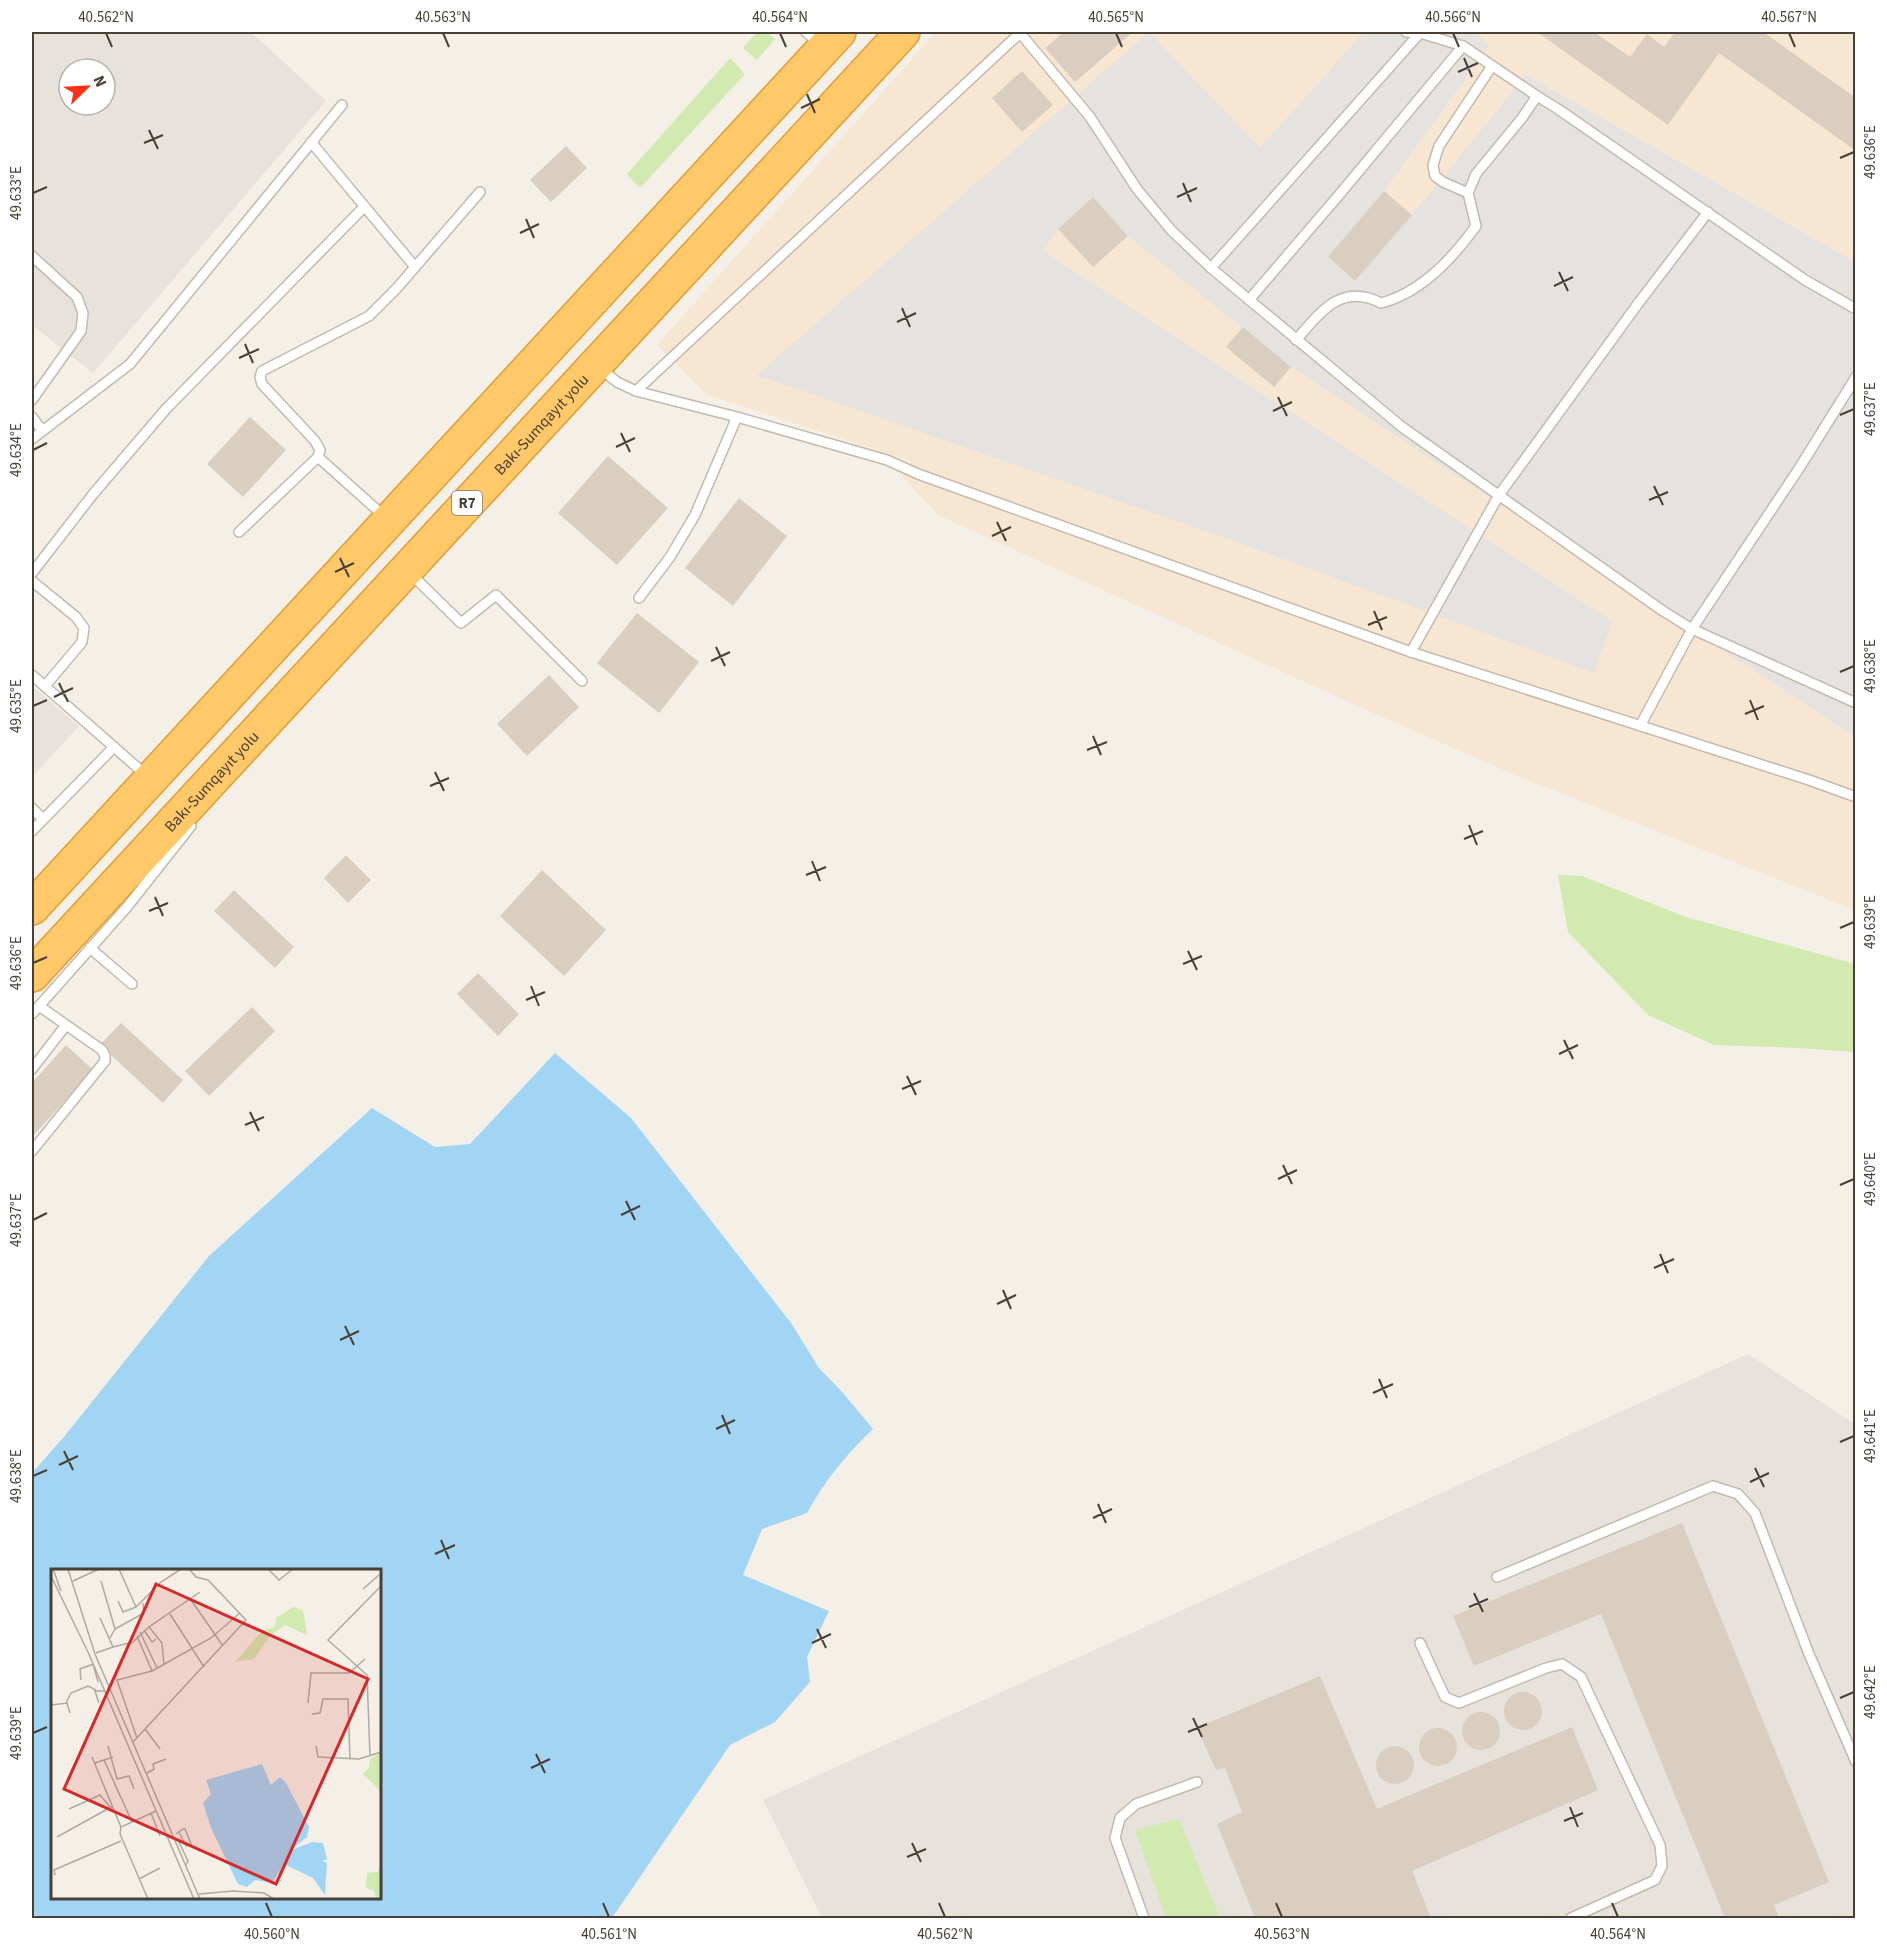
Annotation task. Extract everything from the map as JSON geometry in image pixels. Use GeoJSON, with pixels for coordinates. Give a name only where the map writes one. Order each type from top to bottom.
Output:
{"type":"FeatureCollection","features":[{"type":"Feature","properties":{"kind":"highway","name":"Bakı-Sumqayıt yolu"},"geometry":{"type":"LineString","coordinates":[[35,991],[202,790],[903,32]]}},
{"type":"Feature","properties":{"kind":"highway"},"geometry":{"type":"LineString","coordinates":[[32,908],[389,520],[823,37]]}},
{"type":"Feature","properties":{"kind":"lane"},"geometry":{"type":"LineString","coordinates":[[636,391],[1020,32],[1090,117],[1144,198],[1171,231],[1211,268],[1402,427],[1692,629],[1856,703]]}},
{"type":"Feature","properties":{"kind":"lane"},"geometry":{"type":"LineString","coordinates":[[1406,32],[1420,33],[1462,46],[1558,109],[1805,280],[1856,309]]}},
{"type":"Feature","properties":{"kind":"lane"},"geometry":{"type":"LineString","coordinates":[[1211,268],[1420,33]]}},
{"type":"Feature","properties":{"kind":"lane"},"geometry":{"type":"LineString","coordinates":[[1249,300],[1462,46]]}},
{"type":"Feature","properties":{"kind":"lane"},"geometry":{"type":"LineString","coordinates":[[1468,193],[1435,176],[1432,165],[1439,146],[1492,66]]}},
{"type":"Feature","properties":{"kind":"lane"},"geometry":{"type":"LineString","coordinates":[[1296,340],[1329,304],[1342,298],[1360,296],[1372,298],[1381,303],[1397,299],[1425,280],[1458,251],[1476,226],[1468,193],[1476,174],[1538,96]]}},
{"type":"Feature","properties":{"kind":"lane"},"geometry":{"type":"LineString","coordinates":[[32,439],[130,364],[342,105]]}},
{"type":"Feature","properties":{"kind":"lane"},"geometry":{"type":"LineString","coordinates":[[311,142],[415,267]]}},
{"type":"Feature","properties":{"kind":"lane"},"geometry":{"type":"LineString","coordinates":[[239,532],[318,457],[320,450],[315,441],[261,384],[262,371],[369,316],[480,192]]}},
{"type":"Feature","properties":{"kind":"lane"},"geometry":{"type":"LineString","coordinates":[[32,573],[94,493],[166,409],[364,207]]}},
{"type":"Feature","properties":{"kind":"lane"},"geometry":{"type":"LineString","coordinates":[[1411,652],[1499,495],[1637,305],[1708,212]]}},
{"type":"Feature","properties":{"kind":"lane"},"geometry":{"type":"LineString","coordinates":[[32,256],[77,297],[83,313],[81,331],[32,400]]}},
{"type":"Feature","properties":{"kind":"lane"},"geometry":{"type":"LineString","coordinates":[[594,364],[617,382],[636,391],[887,460],[918,474],[1411,652],[1856,797]]}},
{"type":"Feature","properties":{"kind":"lane"},"geometry":{"type":"LineString","coordinates":[[1640,726],[1692,629],[1800,467],[1856,377]]}},
{"type":"Feature","properties":{"kind":"lane"},"geometry":{"type":"LineString","coordinates":[[32,417],[42,430]]}},
{"type":"Feature","properties":{"kind":"lane"},"geometry":{"type":"LineString","coordinates":[[639,598],[670,557],[695,515],[737,417]]}},
{"type":"Feature","properties":{"kind":"lane"},"geometry":{"type":"LineString","coordinates":[[318,457],[389,520]]}},
{"type":"Feature","properties":{"kind":"lane"},"geometry":{"type":"LineString","coordinates":[[406,570],[462,623],[496,595],[582,681]]}},
{"type":"Feature","properties":{"kind":"lane"},"geometry":{"type":"LineString","coordinates":[[32,581],[76,617],[84,628],[82,642],[45,686]]}},
{"type":"Feature","properties":{"kind":"lane"},"geometry":{"type":"LineString","coordinates":[[32,675],[150,779]]}},
{"type":"Feature","properties":{"kind":"lane"},"geometry":{"type":"LineString","coordinates":[[32,831],[114,747]]}},
{"type":"Feature","properties":{"kind":"lane"},"geometry":{"type":"LineString","coordinates":[[32,1014],[35,991],[90,948],[127,907],[192,825],[202,790]]}},
{"type":"Feature","properties":{"kind":"lane"},"geometry":{"type":"LineString","coordinates":[[32,808],[43,819]]}},
{"type":"Feature","properties":{"kind":"lane"},"geometry":{"type":"LineString","coordinates":[[90,948],[132,984]]}},
{"type":"Feature","properties":{"kind":"lane"},"geometry":{"type":"LineString","coordinates":[[32,1152],[105,1061],[102,1050],[66,1025],[35,991]]}},
{"type":"Feature","properties":{"kind":"lane"},"geometry":{"type":"LineString","coordinates":[[32,1069],[66,1025]]}},
{"type":"Feature","properties":{"kind":"lane"},"geometry":{"type":"LineString","coordinates":[[1497,1577],[1713,1486],[1738,1494],[1755,1513],[1809,1654],[1856,1762]]}},
{"type":"Feature","properties":{"kind":"lane"},"geometry":{"type":"LineString","coordinates":[[1420,1643],[1445,1696],[1459,1702],[1562,1664],[1581,1677],[1660,1845],[1662,1866],[1654,1880],[1571,1918]]}},
{"type":"Feature","properties":{"kind":"lane"},"geometry":{"type":"LineString","coordinates":[[1144,1918],[1115,1838],[1120,1818],[1136,1804],[1197,1782]]}},
{"type":"Feature","properties":{"kind":"shaded area"},"geometry":{"type":"Polygon","coordinates":[[[32,32],[251,32],[326,101],[93,373],[32,325],[32,32]]]}},
{"type":"Feature","properties":{"kind":"shaded area"},"geometry":{"type":"Polygon","coordinates":[[[936,32],[1855,32],[1855,910],[1515,775],[1364,709],[938,515],[901,475],[911,461],[708,395],[657,345],[936,32]]]}},
{"type":"Feature","properties":{"kind":"shaded area"},"geometry":{"type":"Polygon","coordinates":[[[1149,32],[1260,148],[1364,32],[1474,32],[1490,45],[1384,191],[1328,258],[1354,281],[1412,215],[1526,75],[1855,262],[1855,737],[1291,367],[1128,236],[1093,197],[1058,229],[1043,251],[1612,621],[1594,673],[1234,541],[757,375],[1149,32]]]}},
{"type":"Feature","properties":{"kind":"shaded area"},"geometry":{"type":"Polygon","coordinates":[[[32,686],[79,726],[32,777],[32,686]]]}},
{"type":"Feature","properties":{"kind":"shaded area"},"geometry":{"type":"Polygon","coordinates":[[[1748,1354],[1855,1424],[1855,1918],[822,1918],[763,1800],[1748,1354]]]}},
{"type":"Feature","properties":{"kind":"green space"},"geometry":{"type":"Polygon","coordinates":[[[757,32],[767,32],[775,39],[757,60],[743,48],[757,32]]]}},
{"type":"Feature","properties":{"kind":"green space"},"geometry":{"type":"Polygon","coordinates":[[[730,58],[745,74],[640,188],[627,174],[730,58]]]}},
{"type":"Feature","properties":{"kind":"green space"},"geometry":{"type":"Polygon","coordinates":[[[1558,875],[1582,876],[1686,917],[1855,964],[1855,1052],[1714,1045],[1648,1015],[1568,932],[1558,875]]]}},
{"type":"Feature","properties":{"kind":"green space"},"geometry":{"type":"Polygon","coordinates":[[[1179,1819],[1220,1918],[1166,1918],[1135,1830],[1179,1819]]]}},
{"type":"Feature","properties":{"kind":"water"},"geometry":{"type":"Polygon","coordinates":[[[555,1053],[631,1118],[791,1323],[819,1368],[873,1429],[837,1468],[807,1513],[762,1529],[743,1575],[829,1611],[807,1657],[810,1682],[775,1722],[730,1745],[612,1918],[57,1918],[32,1915],[32,1473],[63,1438],[209,1256],[372,1108],[435,1147],[470,1144],[555,1053]]]}},
{"type":"Feature","properties":{"kind":"building"},"geometry":{"type":"Polygon","coordinates":[[[1064,32],[1133,32],[1075,82],[1045,48],[1064,32]]]}},
{"type":"Feature","properties":{"kind":"building"},"geometry":{"type":"Polygon","coordinates":[[[1537,32],[1594,32],[1630,57],[1647,34],[1664,47],[1675,32],[1763,32],[1856,98],[1856,151],[1719,53],[1668,125],[1537,32]]]}},
{"type":"Feature","properties":{"kind":"building"},"geometry":{"type":"Polygon","coordinates":[[[1022,71],[1053,105],[1022,132],[992,98],[1022,71]]]}},
{"type":"Feature","properties":{"kind":"building"},"geometry":{"type":"Polygon","coordinates":[[[566,146],[587,168],[551,202],[530,180],[566,146]]]}},
{"type":"Feature","properties":{"kind":"building"},"geometry":{"type":"Polygon","coordinates":[[[1384,191],[1412,215],[1355,281],[1328,257],[1384,191]]]}},
{"type":"Feature","properties":{"kind":"building"},"geometry":{"type":"Polygon","coordinates":[[[1093,197],[1128,236],[1093,267],[1058,229],[1093,197]]]}},
{"type":"Feature","properties":{"kind":"building"},"geometry":{"type":"Polygon","coordinates":[[[1243,327],[1291,367],[1274,387],[1226,347],[1243,327]]]}},
{"type":"Feature","properties":{"kind":"building"},"geometry":{"type":"Polygon","coordinates":[[[250,417],[286,450],[243,497],[207,464],[250,417]]]}},
{"type":"Feature","properties":{"kind":"building"},"geometry":{"type":"Polygon","coordinates":[[[608,456],[668,508],[617,565],[558,513],[608,456]]]}},
{"type":"Feature","properties":{"kind":"building"},"geometry":{"type":"Polygon","coordinates":[[[739,498],[787,536],[733,606],[685,568],[739,498]]]}},
{"type":"Feature","properties":{"kind":"building"},"geometry":{"type":"Polygon","coordinates":[[[637,613],[699,662],[659,713],[597,663],[637,613]]]}},
{"type":"Feature","properties":{"kind":"building"},"geometry":{"type":"Polygon","coordinates":[[[549,675],[579,707],[527,756],[497,724],[549,675]]]}},
{"type":"Feature","properties":{"kind":"building"},"geometry":{"type":"Polygon","coordinates":[[[346,855],[371,880],[348,903],[324,878],[346,855]]]}},
{"type":"Feature","properties":{"kind":"building"},"geometry":{"type":"Polygon","coordinates":[[[542,870],[606,930],[564,976],[500,916],[542,870]]]}},
{"type":"Feature","properties":{"kind":"building"},"geometry":{"type":"Polygon","coordinates":[[[234,890],[294,947],[275,968],[214,911],[234,890]]]}},
{"type":"Feature","properties":{"kind":"building"},"geometry":{"type":"Polygon","coordinates":[[[478,973],[519,1014],[498,1036],[457,994],[478,973]]]}},
{"type":"Feature","properties":{"kind":"building"},"geometry":{"type":"Polygon","coordinates":[[[252,1007],[275,1031],[209,1096],[185,1071],[252,1007]]]}},
{"type":"Feature","properties":{"kind":"building"},"geometry":{"type":"Polygon","coordinates":[[[121,1023],[183,1080],[163,1103],[100,1045],[121,1023]]]}},
{"type":"Feature","properties":{"kind":"building"},"geometry":{"type":"Polygon","coordinates":[[[66,1045],[93,1070],[32,1137],[32,1083],[66,1045]]]}},
{"type":"Feature","properties":{"kind":"building"},"geometry":{"type":"Polygon","coordinates":[[[1682,1523],[1829,1882],[1774,1905],[1779,1918],[1725,1918],[1601,1614],[1474,1666],[1453,1616],[1682,1523]]]}},
{"type":"Feature","properties":{"kind":"building"},"geometry":{"type":"Polygon","coordinates":[[[1320,1676],[1377,1809],[1572,1727],[1598,1790],[1412,1871],[1431,1918],[1255,1918],[1217,1824],[1242,1812],[1225,1768],[1216,1770],[1197,1728],[1320,1676]]]}},
{"type":"Feature","properties":{"kind":"building"},"geometry":{"type":"Polygon","coordinates":[[[1523,1692],[1537,1697],[1542,1711],[1537,1725],[1523,1730],[1509,1725],[1504,1711],[1509,1697],[1523,1692]]]}},
{"type":"Feature","properties":{"kind":"building"},"geometry":{"type":"Polygon","coordinates":[[[1481,1712],[1495,1717],[1500,1731],[1495,1745],[1481,1750],[1467,1745],[1462,1731],[1467,1717],[1481,1712]]]}},
{"type":"Feature","properties":{"kind":"building"},"geometry":{"type":"Polygon","coordinates":[[[1438,1728],[1452,1733],[1457,1747],[1452,1761],[1438,1766],[1424,1761],[1419,1747],[1424,1733],[1438,1728]]]}},
{"type":"Feature","properties":{"kind":"building"},"geometry":{"type":"Polygon","coordinates":[[[1395,1746],[1409,1751],[1414,1765],[1409,1779],[1395,1784],[1381,1779],[1376,1765],[1381,1751],[1395,1746]]]}}]}
